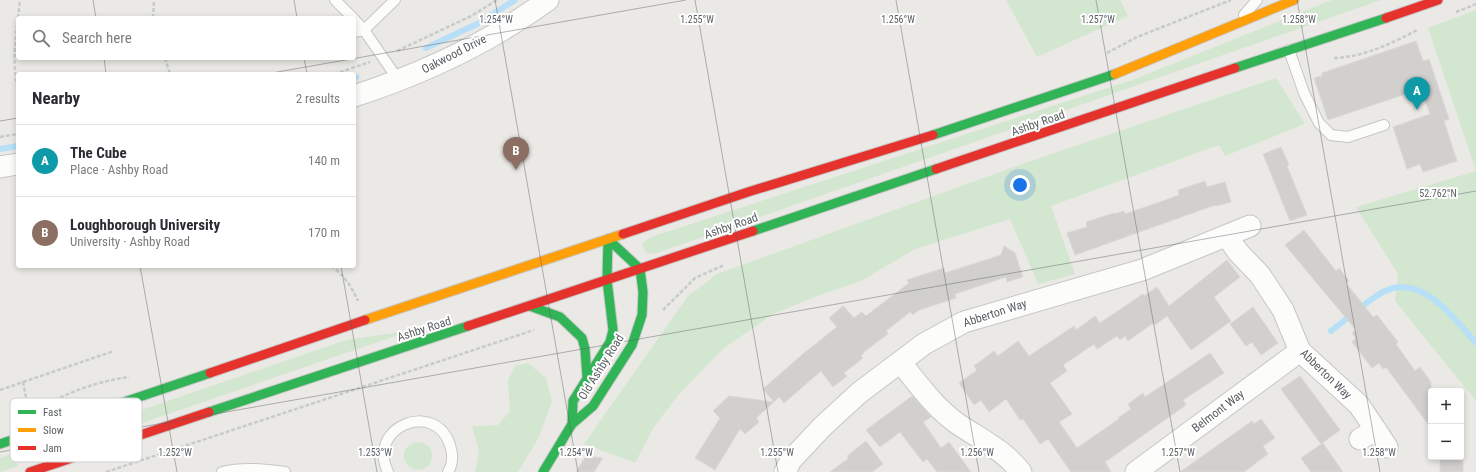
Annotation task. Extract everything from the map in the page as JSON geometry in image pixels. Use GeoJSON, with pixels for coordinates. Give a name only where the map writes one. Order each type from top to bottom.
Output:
{"type":"FeatureCollection","features":[{"type":"Feature","properties":{"kind":"main road","name":"Ashby Road"},"geometry":{"type":"LineString","coordinates":[[136,398],[748,192],[946,131],[1109,76],[1294,0]]}},
{"type":"Feature","properties":{"kind":"main road","name":"Ashby Road"},"geometry":{"type":"LineString","coordinates":[[142,435],[530,306],[1438,0]]}},
{"type":"Feature","properties":{"kind":"main road"},"geometry":{"type":"LineString","coordinates":[[608,239],[640,269]]}},
{"type":"Feature","properties":{"kind":"main road","name":"Old Ashby Road"},"geometry":{"type":"LineString","coordinates":[[572,424],[573,400],[610,342],[613,330],[607,280],[608,239]]}},
{"type":"Feature","properties":{"kind":"main road","name":"Old Ashby Road"},"geometry":{"type":"LineString","coordinates":[[543,472],[572,424],[593,406],[632,345],[642,315],[643,292],[640,269]]}},
{"type":"Feature","properties":{"kind":"main road"},"geometry":{"type":"LineString","coordinates":[[530,306],[560,317],[582,338],[585,349],[587,377]]}},
{"type":"Feature","properties":{"kind":"main road","name":"Ashby Road"},"geometry":{"type":"LineString","coordinates":[[0,444],[10,441]]}},
{"type":"Feature","properties":{"kind":"main road","name":"Ashby Road"},"geometry":{"type":"LineString","coordinates":[[30,472],[60,462]]}},
{"type":"Feature","properties":{"kind":"street","name":"Oakwood Drive"},"geometry":{"type":"LineString","coordinates":[[356,95],[399,81],[470,48],[548,0]]}},
{"type":"Feature","properties":{"kind":"street"},"geometry":{"type":"LineString","coordinates":[[0,167],[16,164]]}},
{"type":"Feature","properties":{"kind":"street","name":"Abberton Way"},"geometry":{"type":"LineString","coordinates":[[785,472],[791,460],[823,426],[859,393],[901,363],[924,344],[964,322],[1142,270],[1250,226]]}},
{"type":"Feature","properties":{"kind":"street","name":"Abberton Way"},"geometry":{"type":"LineString","coordinates":[[1227,236],[1238,252],[1260,275],[1283,310],[1300,351],[1359,404],[1368,434],[1387,447]]}},
{"type":"Feature","properties":{"kind":"street","name":"Belmont Way"},"geometry":{"type":"LineString","coordinates":[[1136,472],[1300,351]]}},
{"type":"Feature","properties":{"kind":"street"},"geometry":{"type":"LineString","coordinates":[[901,363],[936,405],[957,423],[1012,461],[1021,472]]}},
{"type":"Feature","properties":{"kind":"lane"},"geometry":{"type":"LineString","coordinates":[[335,0],[350,16]]}},
{"type":"Feature","properties":{"kind":"lane"},"geometry":{"type":"LineString","coordinates":[[356,32],[364,30],[393,0]]}},
{"type":"Feature","properties":{"kind":"lane"},"geometry":{"type":"LineString","coordinates":[[1236,24],[1257,0]]}},
{"type":"Feature","properties":{"kind":"lane"},"geometry":{"type":"LineString","coordinates":[[356,22],[364,30],[399,81]]}},
{"type":"Feature","properties":{"kind":"lane"},"geometry":{"type":"LineString","coordinates":[[1289,50],[1304,93],[1319,123],[1332,134],[1348,137],[1384,126]]}},
{"type":"Feature","properties":{"kind":"lane"},"geometry":{"type":"LineString","coordinates":[[386,472],[383,454],[387,440],[397,428],[403,424],[418,421],[433,424],[445,434],[449,440],[452,455],[448,472]]}},
{"type":"Feature","properties":{"kind":"lane"},"geometry":{"type":"LineString","coordinates":[[222,472],[237,468],[253,468],[285,472]]}},
{"type":"Feature","properties":{"kind":"path"},"geometry":{"type":"LineString","coordinates":[[18,16],[20,0]]}},
{"type":"Feature","properties":{"kind":"path"},"geometry":{"type":"LineString","coordinates":[[153,16],[154,0]]}},
{"type":"Feature","properties":{"kind":"path"},"geometry":{"type":"LineString","coordinates":[[340,72],[383,57],[471,16],[497,0]]}},
{"type":"Feature","properties":{"kind":"path"},"geometry":{"type":"LineString","coordinates":[[16,35],[14,52],[14,74],[16,82]]}},
{"type":"Feature","properties":{"kind":"path"},"geometry":{"type":"LineString","coordinates":[[166,60],[169,72]]}},
{"type":"Feature","properties":{"kind":"path"},"geometry":{"type":"LineString","coordinates":[[0,137],[16,134]]}},
{"type":"Feature","properties":{"kind":"path"},"geometry":{"type":"LineString","coordinates":[[334,268],[351,286],[366,320]]}},
{"type":"Feature","properties":{"kind":"path"},"geometry":{"type":"LineString","coordinates":[[142,460],[536,330]]}},
{"type":"Feature","properties":{"kind":"path"},"geometry":{"type":"LineString","coordinates":[[0,390],[114,350]]}},
{"type":"Feature","properties":{"kind":"path"},"geometry":{"type":"LineString","coordinates":[[23,382],[26,398]]}},
{"type":"Feature","properties":{"kind":"path"},"geometry":{"type":"LineString","coordinates":[[106,472],[136,462]]}},
{"type":"Feature","properties":{"kind":"green space"},"geometry":{"type":"Polygon","coordinates":[[[1006,0],[1120,0],[1128,16],[1037,57],[1006,0]]]}},
{"type":"Feature","properties":{"kind":"green space"},"geometry":{"type":"Polygon","coordinates":[[[1332,0],[1381,0],[654,254],[645,252],[642,243],[651,237],[1132,80],[1332,0]]]}},
{"type":"Feature","properties":{"kind":"green space"},"geometry":{"type":"Polygon","coordinates":[[[1476,10],[1476,171],[1428,28],[1476,10]]]}},
{"type":"Feature","properties":{"kind":"green space"},"geometry":{"type":"Polygon","coordinates":[[[1276,78],[1305,124],[1225,156],[1219,145],[1051,206],[1075,274],[1038,284],[1010,219],[915,249],[861,281],[820,295],[773,314],[723,349],[680,393],[654,427],[635,463],[584,444],[688,296],[717,274],[1022,164],[1276,78]]]}},
{"type":"Feature","properties":{"kind":"green space"},"geometry":{"type":"Polygon","coordinates":[[[1476,171],[1476,401],[1395,301],[1398,274],[1356,207],[1476,171]]]}},
{"type":"Feature","properties":{"kind":"green space"},"geometry":{"type":"Polygon","coordinates":[[[413,330],[142,423],[142,410],[346,340],[413,330]]]}},
{"type":"Feature","properties":{"kind":"green space"},"geometry":{"type":"Polygon","coordinates":[[[528,363],[546,378],[552,401],[538,439],[518,472],[475,472],[479,451],[472,426],[498,425],[510,411],[508,380],[515,366],[528,363]]]}},
{"type":"Feature","properties":{"kind":"green space"},"geometry":{"type":"Polygon","coordinates":[[[418,442],[424,443],[428,446],[431,450],[431,462],[428,466],[424,469],[418,470],[412,469],[408,466],[405,462],[404,456],[405,450],[408,446],[412,443],[418,442]]]}},
{"type":"Feature","properties":{"kind":"green space"},"geometry":{"type":"Polygon","coordinates":[[[10,454],[10,462],[17,462],[18,466],[0,472],[0,458],[10,454]]]}},
{"type":"Feature","properties":{"kind":"building"},"geometry":{"type":"Polygon","coordinates":[[[1416,41],[1423,61],[1429,59],[1449,119],[1444,121],[1457,161],[1423,172],[1420,164],[1407,169],[1393,127],[1430,114],[1421,89],[1328,120],[1314,78],[1322,76],[1322,73],[1416,41]]]}},
{"type":"Feature","properties":{"kind":"building"},"geometry":{"type":"Polygon","coordinates":[[[1281,147],[1307,215],[1290,221],[1263,154],[1281,147]]]}},
{"type":"Feature","properties":{"kind":"building"},"geometry":{"type":"Polygon","coordinates":[[[1205,181],[1207,187],[1225,182],[1231,202],[1215,205],[1075,255],[1067,233],[1087,227],[1086,222],[1114,213],[1124,211],[1125,214],[1160,202],[1179,195],[1178,190],[1205,181]]]}},
{"type":"Feature","properties":{"kind":"building"},"geometry":{"type":"Polygon","coordinates":[[[1304,230],[1336,271],[1339,268],[1349,281],[1346,283],[1373,317],[1377,315],[1398,342],[1396,344],[1415,371],[1420,367],[1431,382],[1431,388],[1428,388],[1428,424],[1386,367],[1383,369],[1379,363],[1372,368],[1352,342],[1356,338],[1352,333],[1356,330],[1285,245],[1304,230]]]}},
{"type":"Feature","properties":{"kind":"building"},"geometry":{"type":"Polygon","coordinates":[[[1004,246],[1015,253],[1023,277],[1007,282],[1006,277],[955,294],[956,298],[919,310],[913,315],[910,312],[886,331],[888,334],[865,351],[861,356],[863,358],[844,373],[847,376],[833,387],[821,371],[784,403],[779,397],[774,402],[763,389],[804,353],[837,327],[829,318],[843,306],[854,318],[862,312],[866,316],[909,283],[907,280],[944,268],[945,273],[1001,255],[1004,246]]]}},
{"type":"Feature","properties":{"kind":"building"},"geometry":{"type":"Polygon","coordinates":[[[1227,260],[1240,277],[1214,297],[1231,321],[1191,350],[1167,316],[1155,325],[1153,323],[1128,341],[1125,336],[1120,340],[1117,336],[1097,349],[1094,344],[1063,365],[1067,371],[1050,383],[1072,414],[1059,422],[1077,448],[1131,409],[1128,404],[1143,393],[1145,397],[1210,353],[1224,373],[1183,400],[1186,405],[1105,462],[1111,472],[1071,472],[1048,439],[1040,444],[1023,419],[1020,420],[1006,399],[989,412],[981,400],[974,405],[959,383],[977,370],[974,366],[994,351],[998,356],[1018,341],[1029,356],[1074,326],[1076,330],[1095,316],[1100,323],[1143,294],[1144,296],[1157,287],[1169,306],[1227,260]]]}},
{"type":"Feature","properties":{"kind":"building"},"geometry":{"type":"Polygon","coordinates":[[[1253,307],[1278,343],[1261,355],[1252,342],[1246,346],[1230,324],[1253,307]]]}},
{"type":"Feature","properties":{"kind":"building"},"geometry":{"type":"Polygon","coordinates":[[[1300,376],[1340,430],[1321,444],[1281,389],[1300,376]]]}},
{"type":"Feature","properties":{"kind":"building"},"geometry":{"type":"Polygon","coordinates":[[[729,396],[774,402],[756,418],[759,422],[745,434],[740,429],[715,470],[695,458],[720,418],[713,411],[729,396]]]}},
{"type":"Feature","properties":{"kind":"building"},"geometry":{"type":"Polygon","coordinates":[[[912,396],[931,417],[923,422],[941,448],[949,442],[971,472],[937,472],[927,459],[923,462],[900,432],[880,447],[866,430],[912,396]]]}},
{"type":"Feature","properties":{"kind":"building"},"geometry":{"type":"Polygon","coordinates":[[[1261,419],[1275,438],[1263,446],[1268,454],[1244,472],[1180,472],[1252,421],[1254,424],[1261,419]]]}},
{"type":"Feature","properties":{"kind":"building"},"geometry":{"type":"Polygon","coordinates":[[[866,441],[883,464],[872,472],[830,472],[849,458],[847,456],[866,441]]]}},
{"type":"Feature","properties":{"kind":"building"},"geometry":{"type":"Polygon","coordinates":[[[1323,443],[1343,472],[1311,472],[1305,464],[1301,458],[1323,443]]]}},
{"type":"Feature","properties":{"kind":"building"},"geometry":{"type":"Polygon","coordinates":[[[586,456],[603,458],[594,472],[576,472],[586,456]]]}},
{"type":"Feature","properties":{"kind":"building"},"geometry":{"type":"Polygon","coordinates":[[[1440,460],[1463,460],[1463,472],[1440,472],[1440,460]]]}},
{"type":"Feature","properties":{"kind":"waterway"},"geometry":{"type":"LineString","coordinates":[[426,48],[477,24],[515,0]]}},
{"type":"Feature","properties":{"kind":"waterway"},"geometry":{"type":"LineString","coordinates":[[0,149],[16,146]]}},
{"type":"Feature","properties":{"kind":"waterway"},"geometry":{"type":"LineString","coordinates":[[1331,331],[1383,292],[1397,287],[1410,288],[1423,293],[1436,301],[1458,322],[1476,343]]}},
{"type":"Feature","properties":{"kind":"traffic: fast"},"geometry":{"type":"LineString","coordinates":[[1235,68],[1386,18]]}},
{"type":"Feature","properties":{"kind":"traffic: fast"},"geometry":{"type":"LineString","coordinates":[[933,135],[1115,74]]}},
{"type":"Feature","properties":{"kind":"traffic: fast"},"geometry":{"type":"LineString","coordinates":[[753,231],[936,169]]}},
{"type":"Feature","properties":{"kind":"traffic: fast"},"geometry":{"type":"LineString","coordinates":[[572,424],[573,401],[610,342],[613,330],[607,280],[608,239]]}},
{"type":"Feature","properties":{"kind":"traffic: fast"},"geometry":{"type":"LineString","coordinates":[[543,472],[572,424],[593,406],[632,345],[642,315],[643,292],[640,269],[608,239]]}},
{"type":"Feature","properties":{"kind":"traffic: fast"},"geometry":{"type":"LineString","coordinates":[[530,306],[560,317],[582,338],[585,349],[587,377]]}},
{"type":"Feature","properties":{"kind":"traffic: fast"},"geometry":{"type":"LineString","coordinates":[[209,412],[468,326]]}},
{"type":"Feature","properties":{"kind":"traffic: fast"},"geometry":{"type":"LineString","coordinates":[[136,398],[210,373]]}},
{"type":"Feature","properties":{"kind":"traffic: fast"},"geometry":{"type":"LineString","coordinates":[[0,444],[10,441]]}},
{"type":"Feature","properties":{"kind":"traffic: slow"},"geometry":{"type":"LineString","coordinates":[[1115,74],[1294,0]]}},
{"type":"Feature","properties":{"kind":"traffic: slow"},"geometry":{"type":"LineString","coordinates":[[365,320],[623,234]]}},
{"type":"Feature","properties":{"kind":"traffic: jam"},"geometry":{"type":"LineString","coordinates":[[1386,18],[1438,0]]}},
{"type":"Feature","properties":{"kind":"traffic: jam"},"geometry":{"type":"LineString","coordinates":[[936,169],[1235,68]]}},
{"type":"Feature","properties":{"kind":"traffic: jam"},"geometry":{"type":"LineString","coordinates":[[623,234],[748,192],[933,135]]}},
{"type":"Feature","properties":{"kind":"traffic: jam"},"geometry":{"type":"LineString","coordinates":[[468,326],[753,231]]}},
{"type":"Feature","properties":{"kind":"traffic: jam"},"geometry":{"type":"LineString","coordinates":[[210,373],[365,320]]}},
{"type":"Feature","properties":{"kind":"traffic: jam"},"geometry":{"type":"LineString","coordinates":[[142,434],[209,412]]}},
{"type":"Feature","properties":{"kind":"traffic: jam"},"geometry":{"type":"LineString","coordinates":[[30,472],[60,462]]}},
{"type":"Feature","properties":{"kind":"place","name":"The Cube"},"geometry":{"type":"Point","coordinates":[1417,110]}},
{"type":"Feature","properties":{"kind":"place","name":"Loughborough University"},"geometry":{"type":"Point","coordinates":[516,170]}}]}
